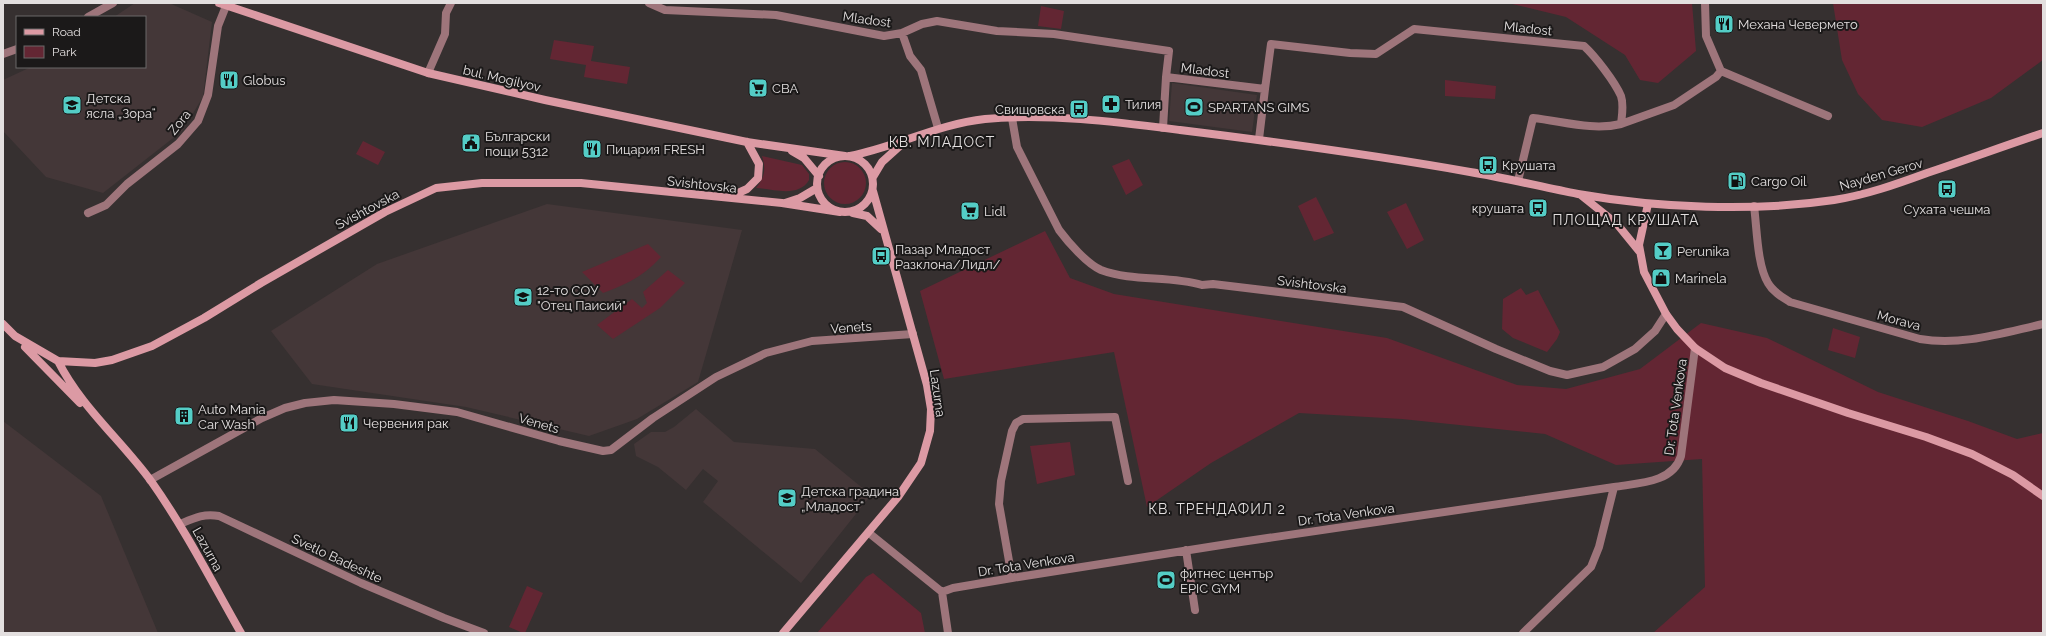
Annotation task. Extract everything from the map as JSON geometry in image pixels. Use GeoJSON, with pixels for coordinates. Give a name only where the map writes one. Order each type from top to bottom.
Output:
{"type":"FeatureCollection","features":[{"type":"Feature","properties":{"kind":"street"},"geometry":{"type":"LineString","coordinates":[[90,16],[113,3]]}},
{"type":"Feature","properties":{"kind":"street"},"geometry":{"type":"LineString","coordinates":[[428,73],[445,34],[446,13],[451,3]]}},
{"type":"Feature","properties":{"kind":"street","name":"Mladost"},"geometry":{"type":"LineString","coordinates":[[649,3],[665,10],[776,15],[884,36],[902,33],[922,24],[937,21],[997,30],[1054,34],[1169,51],[1166,77],[1265,89],[1271,44],[1350,53],[1376,54],[1414,29],[1584,46],[1596,58],[1621,96],[1623,107],[1621,124]]}},
{"type":"Feature","properties":{"kind":"street"},"geometry":{"type":"LineString","coordinates":[[1705,3],[1706,36],[1721,71],[1828,116]]}},
{"type":"Feature","properties":{"kind":"street","name":"bul. Mogilyov"},"geometry":{"type":"LineString","coordinates":[[222,4],[428,73],[574,107],[747,142],[788,149],[847,156]]}},
{"type":"Feature","properties":{"kind":"street","name":"Zora"},"geometry":{"type":"LineString","coordinates":[[88,213],[106,205],[127,184],[178,144],[198,121],[208,95],[222,4]]}},
{"type":"Feature","properties":{"kind":"street"},"geometry":{"type":"LineString","coordinates":[[902,33],[910,56],[921,70],[938,128]]}},
{"type":"Feature","properties":{"kind":"street"},"geometry":{"type":"LineString","coordinates":[[3,54],[16,49]]}},
{"type":"Feature","properties":{"kind":"street"},"geometry":{"type":"LineString","coordinates":[[1518,181],[1533,118],[1596,127],[1609,127],[1621,124],[1674,105],[1716,77],[1721,71]]}},
{"type":"Feature","properties":{"kind":"street"},"geometry":{"type":"LineString","coordinates":[[1163,128],[1166,77]]}},
{"type":"Feature","properties":{"kind":"street"},"geometry":{"type":"LineString","coordinates":[[1259,139],[1265,89]]}},
{"type":"Feature","properties":{"kind":"street"},"geometry":{"type":"LineString","coordinates":[[883,231],[867,216],[849,212],[840,212],[831,209],[823,202],[817,188],[818,176],[828,162],[905,141],[938,128],[986,119],[1012,118],[1102,121],[1259,139],[1518,181],[1579,194],[1648,204],[1639,252]]}},
{"type":"Feature","properties":{"kind":"street","name":"Svishtovska"},"geometry":{"type":"LineString","coordinates":[[1012,118],[1018,147],[1059,230],[1066,240],[1100,270],[1125,275],[1202,285],[1213,284],[1403,307],[1496,349],[1550,371],[1567,375],[1603,367],[1636,349],[1655,331],[1666,314]]}},
{"type":"Feature","properties":{"kind":"street","name":"Nayden Gerov"},"geometry":{"type":"LineString","coordinates":[[1648,204],[1693,207],[1754,206],[1834,200],[1879,190],[2043,133]]}},
{"type":"Feature","properties":{"kind":"street"},"geometry":{"type":"LineString","coordinates":[[873,177],[882,162],[905,141]]}},
{"type":"Feature","properties":{"kind":"street"},"geometry":{"type":"LineString","coordinates":[[724,198],[747,189],[758,178],[759,164],[747,142]]}},
{"type":"Feature","properties":{"kind":"street","name":"bul. Mogilyov"},"geometry":{"type":"LineString","coordinates":[[788,149],[804,158],[818,176]]}},
{"type":"Feature","properties":{"kind":"street"},"geometry":{"type":"LineString","coordinates":[[847,156],[863,162],[869,168],[873,177],[873,191],[864,205],[849,212]]}},
{"type":"Feature","properties":{"kind":"street","name":"Svishtovska"},"geometry":{"type":"LineString","coordinates":[[3,324],[15,336],[58,361],[96,363],[112,360],[152,346],[204,318],[261,283],[385,212],[436,188],[482,183],[581,183],[782,203],[840,212]]}},
{"type":"Feature","properties":{"kind":"street","name":"Svishtovska"},"geometry":{"type":"LineString","coordinates":[[782,203],[800,198],[817,188]]}},
{"type":"Feature","properties":{"kind":"street","name":"Lazurna"},"geometry":{"type":"LineString","coordinates":[[784,633],[898,497],[921,463],[930,431],[931,408],[927,385],[873,191]]}},
{"type":"Feature","properties":{"kind":"street"},"geometry":{"type":"LineString","coordinates":[[1579,194],[1617,224],[1639,252],[1644,272],[1666,314],[1677,329],[1695,348],[1725,368],[1761,383],[1848,413],[1926,436],[1972,454],[2013,475],[2043,496]]}},
{"type":"Feature","properties":{"kind":"street","name":"Morava"},"geometry":{"type":"LineString","coordinates":[[1754,206],[1764,273],[1768,284],[1775,292],[1790,302],[1920,339],[1938,342],[1967,340],[2043,324]]}},
{"type":"Feature","properties":{"kind":"street","name":"Venets"},"geometry":{"type":"LineString","coordinates":[[150,480],[245,425],[273,413],[305,403],[334,400],[394,404],[457,412],[559,441],[603,451],[611,450],[653,418],[716,377],[766,353],[812,341],[913,334]]}},
{"type":"Feature","properties":{"kind":"street"},"geometry":{"type":"LineString","coordinates":[[15,336],[116,442]]}},
{"type":"Feature","properties":{"kind":"street","name":"Dr. Tota Venkova"},"geometry":{"type":"LineString","coordinates":[[942,592],[953,588],[1186,550],[1614,487],[1658,479],[1669,474],[1678,465],[1683,442],[1695,348]]}},
{"type":"Feature","properties":{"kind":"street"},"geometry":{"type":"LineString","coordinates":[[58,361],[73,388],[116,442]]}},
{"type":"Feature","properties":{"kind":"street"},"geometry":{"type":"LineString","coordinates":[[1012,578],[999,504],[999,493],[1012,431],[1016,423],[1023,419],[1115,416],[1128,481]]}},
{"type":"Feature","properties":{"kind":"street","name":"Lazurna"},"geometry":{"type":"LineString","coordinates":[[116,442],[150,480],[180,524],[241,633]]}},
{"type":"Feature","properties":{"kind":"street"},"geometry":{"type":"LineString","coordinates":[[1523,633],[1591,567],[1599,547],[1614,487]]}},
{"type":"Feature","properties":{"kind":"street","name":"Svetlo Badeshte"},"geometry":{"type":"LineString","coordinates":[[180,524],[200,515],[209,514],[219,516],[361,583],[484,633]]}},
{"type":"Feature","properties":{"kind":"street"},"geometry":{"type":"LineString","coordinates":[[869,533],[942,592],[948,633]]}},
{"type":"Feature","properties":{"kind":"street"},"geometry":{"type":"LineString","coordinates":[[1186,550],[1195,610]]}},
{"type":"Feature","properties":{"kind":"shaded area","name":"Детска ясла „Зора“"},"geometry":{"type":"Polygon","coordinates":[[[135,3],[169,3],[212,22],[203,97],[182,131],[103,193],[46,177],[3,131],[3,80],[29,68],[146,68],[146,16],[116,16],[135,3]]]}},
{"type":"Feature","properties":{"kind":"shaded area"},"geometry":{"type":"Polygon","coordinates":[[[1172,83],[1257,95],[1252,132],[1169,121],[1172,83]]]}},
{"type":"Feature","properties":{"kind":"shaded area","name":"12-то СОУ \"Отец Паисий\""},"geometry":{"type":"Polygon","coordinates":[[[547,204],[742,230],[698,382],[637,419],[589,436],[466,407],[312,384],[271,331],[377,264],[547,204]]]}},
{"type":"Feature","properties":{"kind":"shaded area","name":"Детска градина „Младост“"},"geometry":{"type":"Polygon","coordinates":[[[696,409],[734,442],[815,449],[871,495],[801,583],[703,502],[718,481],[703,469],[686,490],[658,467],[636,456],[634,444],[651,432],[665,432],[674,427],[696,409]]]}},
{"type":"Feature","properties":{"kind":"shaded area"},"geometry":{"type":"Polygon","coordinates":[[[3,421],[101,496],[158,633],[3,633],[3,421]]]}},
{"type":"Feature","properties":{"kind":"green space"},"geometry":{"type":"Polygon","coordinates":[[[1508,3],[1692,3],[1696,51],[1658,83],[1640,80],[1625,55],[1566,17],[1508,3]]]}},
{"type":"Feature","properties":{"kind":"green space"},"geometry":{"type":"Polygon","coordinates":[[[1833,3],[2043,3],[2043,60],[1991,98],[1922,127],[1882,120],[1858,94],[1842,60],[1833,3]]]}},
{"type":"Feature","properties":{"kind":"green space"},"geometry":{"type":"Polygon","coordinates":[[[1041,6],[1064,11],[1061,29],[1038,26],[1041,6]]]}},
{"type":"Feature","properties":{"kind":"green space"},"geometry":{"type":"Polygon","coordinates":[[[554,40],[594,46],[591,61],[630,67],[627,84],[584,77],[586,65],[550,59],[554,40]]]}},
{"type":"Feature","properties":{"kind":"green space"},"geometry":{"type":"Polygon","coordinates":[[[1445,80],[1496,86],[1495,99],[1445,96],[1445,80]]]}},
{"type":"Feature","properties":{"kind":"green space"},"geometry":{"type":"Polygon","coordinates":[[[363,141],[385,152],[378,165],[356,154],[363,141]]]}},
{"type":"Feature","properties":{"kind":"green space"},"geometry":{"type":"Polygon","coordinates":[[[762,156],[802,165],[809,174],[809,180],[805,186],[792,191],[756,188],[764,173],[762,156]]]}},
{"type":"Feature","properties":{"kind":"green space"},"geometry":{"type":"Polygon","coordinates":[[[1129,159],[1143,185],[1126,195],[1112,166],[1129,159]]]}},
{"type":"Feature","properties":{"kind":"green space"},"geometry":{"type":"Polygon","coordinates":[[[841,162],[849,162],[857,165],[863,171],[866,183],[863,195],[857,201],[849,204],[841,204],[833,201],[827,195],[824,187],[824,179],[827,171],[833,165],[841,162]]]}},
{"type":"Feature","properties":{"kind":"green space"},"geometry":{"type":"Polygon","coordinates":[[[1316,197],[1334,233],[1314,241],[1298,206],[1316,197]]]}},
{"type":"Feature","properties":{"kind":"green space"},"geometry":{"type":"Polygon","coordinates":[[[1406,203],[1424,240],[1407,249],[1387,212],[1406,203]]]}},
{"type":"Feature","properties":{"kind":"green space"},"geometry":{"type":"Polygon","coordinates":[[[1045,231],[1070,278],[1114,294],[1387,338],[1517,385],[1566,389],[1640,369],[1701,323],[1767,338],[1878,392],[1968,421],[2017,439],[2043,433],[2043,633],[1653,633],[1705,587],[1702,459],[1616,465],[1545,434],[1402,419],[1299,413],[1211,463],[1147,507],[1114,352],[944,379],[920,291],[1045,231]]]}},
{"type":"Feature","properties":{"kind":"green space"},"geometry":{"type":"Polygon","coordinates":[[[648,244],[661,257],[641,275],[620,286],[603,293],[582,272],[648,244]]]}},
{"type":"Feature","properties":{"kind":"green space"},"geometry":{"type":"Polygon","coordinates":[[[668,270],[685,283],[660,308],[613,339],[597,325],[632,299],[642,308],[647,303],[643,292],[668,270]]]}},
{"type":"Feature","properties":{"kind":"green space"},"geometry":{"type":"Polygon","coordinates":[[[1521,288],[1526,295],[1538,290],[1560,332],[1557,339],[1547,352],[1513,338],[1502,329],[1503,299],[1521,288]]]}},
{"type":"Feature","properties":{"kind":"green space"},"geometry":{"type":"Polygon","coordinates":[[[1833,328],[1860,337],[1855,358],[1828,350],[1833,328]]]}},
{"type":"Feature","properties":{"kind":"green space"},"geometry":{"type":"Polygon","coordinates":[[[1070,442],[1075,475],[1037,484],[1030,446],[1070,442]]]}},
{"type":"Feature","properties":{"kind":"green space"},"geometry":{"type":"Polygon","coordinates":[[[873,573],[921,613],[925,633],[817,633],[866,577],[873,573]]]}},
{"type":"Feature","properties":{"kind":"green space"},"geometry":{"type":"Polygon","coordinates":[[[527,586],[543,593],[525,633],[523,633],[509,627],[527,586]]]}},
{"type":"Feature","properties":{"kind":"place","name":"Механа Чевермето"},"geometry":{"type":"Point","coordinates":[1724,24]}},
{"type":"Feature","properties":{"kind":"place","name":"Globus"},"geometry":{"type":"Point","coordinates":[229,80]}},
{"type":"Feature","properties":{"kind":"place","name":"CBA"},"geometry":{"type":"Point","coordinates":[758,88]}},
{"type":"Feature","properties":{"kind":"place","name":"Тилия"},"geometry":{"type":"Point","coordinates":[1111,104]}},
{"type":"Feature","properties":{"kind":"place","name":"Детска ясла „Зора“"},"geometry":{"type":"Point","coordinates":[72,105]}},
{"type":"Feature","properties":{"kind":"place","name":"SPARTANS GIMS"},"geometry":{"type":"Point","coordinates":[1194,107]}},
{"type":"Feature","properties":{"kind":"place","name":"Свищовска"},"geometry":{"type":"Point","coordinates":[1079,109]}},
{"type":"Feature","properties":{"kind":"place","name":"Български пощи 5312"},"geometry":{"type":"Point","coordinates":[471,143]}},
{"type":"Feature","properties":{"kind":"place","name":"Пицария FRESH"},"geometry":{"type":"Point","coordinates":[592,149]}},
{"type":"Feature","properties":{"kind":"place","name":"Крушата"},"geometry":{"type":"Point","coordinates":[1488,165]}},
{"type":"Feature","properties":{"kind":"place","name":"Cargo Oil"},"geometry":{"type":"Point","coordinates":[1737,181]}},
{"type":"Feature","properties":{"kind":"place","name":"Сухата чешма"},"geometry":{"type":"Point","coordinates":[1947,189]}},
{"type":"Feature","properties":{"kind":"place","name":"крушата"},"geometry":{"type":"Point","coordinates":[1538,208]}},
{"type":"Feature","properties":{"kind":"place","name":"Lidl"},"geometry":{"type":"Point","coordinates":[970,211]}},
{"type":"Feature","properties":{"kind":"place","name":"Perunika"},"geometry":{"type":"Point","coordinates":[1663,251]}},
{"type":"Feature","properties":{"kind":"place","name":"Пазар Младост Разклона/Лидл/"},"geometry":{"type":"Point","coordinates":[881,256]}},
{"type":"Feature","properties":{"kind":"place","name":"Marinela"},"geometry":{"type":"Point","coordinates":[1661,278]}},
{"type":"Feature","properties":{"kind":"place","name":"12-то СОУ \"Отец Паисий\""},"geometry":{"type":"Point","coordinates":[523,297]}},
{"type":"Feature","properties":{"kind":"place","name":"Auto Mania Car Wash"},"geometry":{"type":"Point","coordinates":[184,416]}},
{"type":"Feature","properties":{"kind":"place","name":"Червения рак"},"geometry":{"type":"Point","coordinates":[349,423]}},
{"type":"Feature","properties":{"kind":"place","name":"Детска градина „Младост“"},"geometry":{"type":"Point","coordinates":[787,498]}},
{"type":"Feature","properties":{"kind":"place","name":"фитнес център EPIC GYM"},"geometry":{"type":"Point","coordinates":[1166,580]}},
{"type":"Feature","properties":{"kind":"district","name":"КВ. МЛАДОСТ"},"geometry":{"type":"Point","coordinates":[942,142]}},
{"type":"Feature","properties":{"kind":"district","name":"ПЛОЩАД КРУШАТА"},"geometry":{"type":"Point","coordinates":[1626,220]}},
{"type":"Feature","properties":{"kind":"district","name":"КВ. ТРЕНДАФИЛ 2"},"geometry":{"type":"Point","coordinates":[1217,509]}}]}
